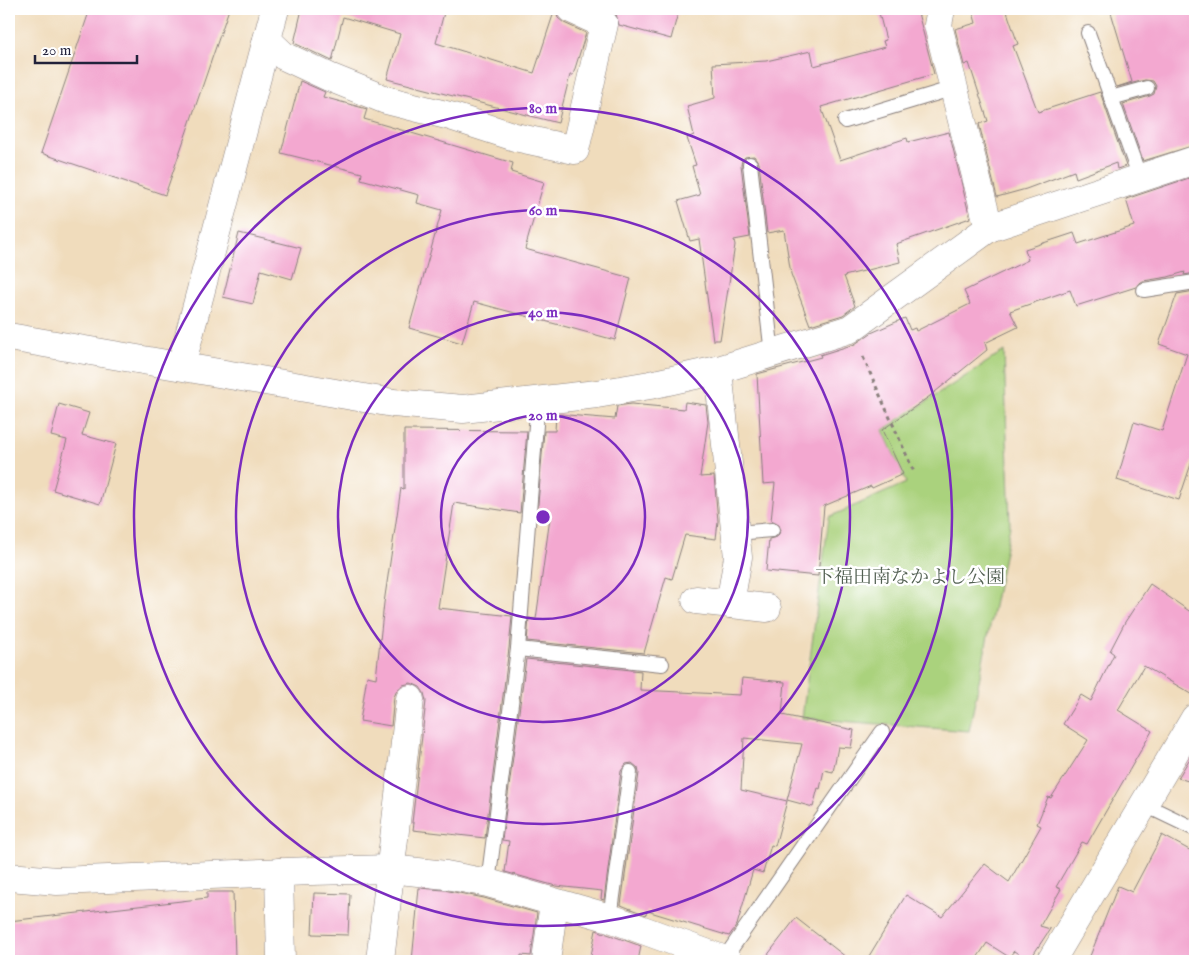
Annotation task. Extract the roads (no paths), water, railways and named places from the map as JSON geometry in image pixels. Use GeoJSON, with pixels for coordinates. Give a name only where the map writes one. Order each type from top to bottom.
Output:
{"type":"FeatureCollection","features":[{"type":"Feature","properties":{"kind":"street"},"geometry":{"type":"LineString","coordinates":[[181,366],[275,9]]}},
{"type":"Feature","properties":{"kind":"street"},"geometry":{"type":"LineString","coordinates":[[267,40],[284,56],[386,100],[450,116],[515,137],[575,150],[604,24],[571,9]]}},
{"type":"Feature","properties":{"kind":"street"},"geometry":{"type":"LineString","coordinates":[[941,9],[938,25],[990,228]]}},
{"type":"Feature","properties":{"kind":"street"},"geometry":{"type":"LineString","coordinates":[[9,337],[393,403],[463,409],[606,393],[718,370],[850,329],[990,228],[1195,160]]}},
{"type":"Feature","properties":{"kind":"street"},"geometry":{"type":"LineString","coordinates":[[718,370],[738,557],[730,604]]}},
{"type":"Feature","properties":{"kind":"street"},"geometry":{"type":"LineString","coordinates":[[696,600],[767,608]]}},
{"type":"Feature","properties":{"kind":"street"},"geometry":{"type":"LineString","coordinates":[[380,961],[410,699]]}},
{"type":"Feature","properties":{"kind":"street"},"geometry":{"type":"LineString","coordinates":[[1050,961],[1195,718]]}},
{"type":"Feature","properties":{"kind":"street"},"geometry":{"type":"LineString","coordinates":[[9,877],[57,881],[390,869],[446,875],[488,884],[610,918],[726,960]]}},
{"type":"Feature","properties":{"kind":"street"},"geometry":{"type":"LineString","coordinates":[[279,872],[281,961]]}},
{"type":"Feature","properties":{"kind":"street"},"geometry":{"type":"LineString","coordinates":[[546,961],[554,902]]}},
{"type":"Feature","properties":{"kind":"lane"},"geometry":{"type":"LineString","coordinates":[[1088,33],[1140,178]]}},
{"type":"Feature","properties":{"kind":"lane"},"geometry":{"type":"LineString","coordinates":[[845,121],[954,88]]}},
{"type":"Feature","properties":{"kind":"lane"},"geometry":{"type":"LineString","coordinates":[[1111,98],[1147,88]]}},
{"type":"Feature","properties":{"kind":"lane"},"geometry":{"type":"LineString","coordinates":[[750,164],[772,354]]}},
{"type":"Feature","properties":{"kind":"lane"},"geometry":{"type":"LineString","coordinates":[[1144,290],[1195,282]]}},
{"type":"Feature","properties":{"kind":"lane"},"geometry":{"type":"LineString","coordinates":[[488,884],[518,649],[538,400]]}},
{"type":"Feature","properties":{"kind":"lane"},"geometry":{"type":"LineString","coordinates":[[736,533],[772,530]]}},
{"type":"Feature","properties":{"kind":"lane"},"geometry":{"type":"LineString","coordinates":[[518,649],[662,664]]}},
{"type":"Feature","properties":{"kind":"lane"},"geometry":{"type":"LineString","coordinates":[[726,960],[882,732]]}},
{"type":"Feature","properties":{"kind":"lane"},"geometry":{"type":"LineString","coordinates":[[610,918],[630,772]]}},
{"type":"Feature","properties":{"kind":"lane"},"geometry":{"type":"LineString","coordinates":[[1143,804],[1195,829]]}},
{"type":"Feature","properties":{"kind":"park label","name":"下福田南なかよし公園"},"geometry":{"type":"Point","coordinates":[910,578]}}]}
